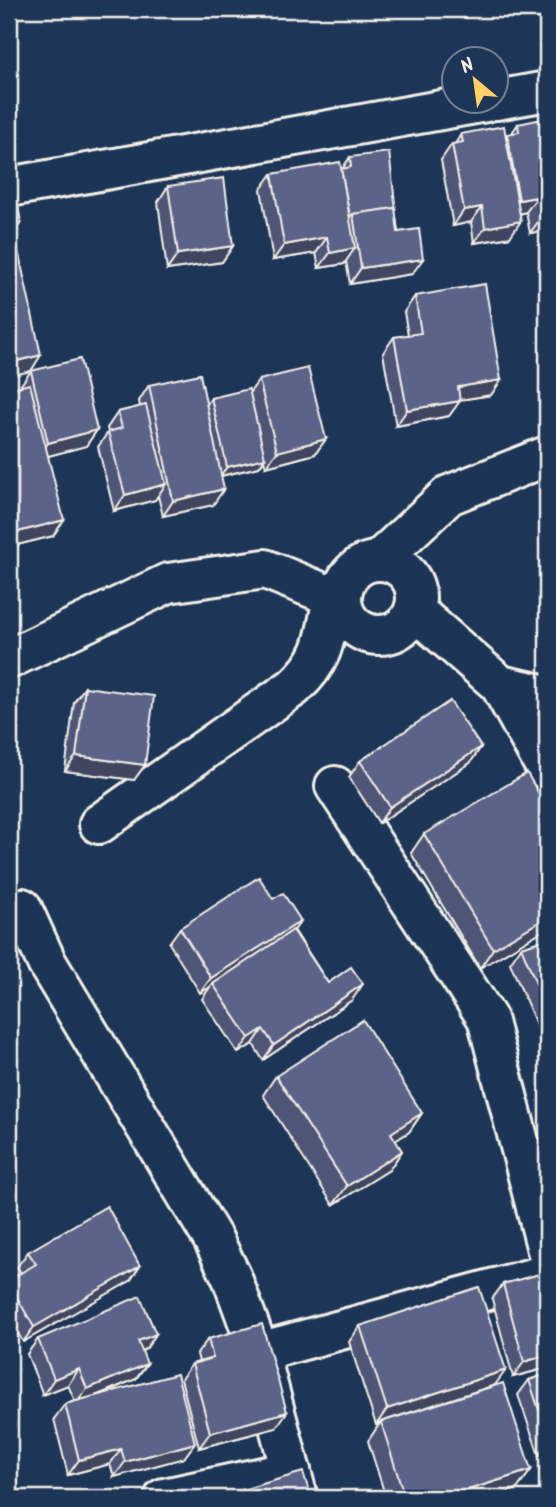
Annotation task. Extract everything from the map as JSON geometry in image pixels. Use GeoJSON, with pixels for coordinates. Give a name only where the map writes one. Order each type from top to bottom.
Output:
{"type":"FeatureCollection","features":[{"type":"Feature","properties":{"kind":"street"},"geometry":{"type":"LineString","coordinates":[[510,97],[547,90]]}},
{"type":"Feature","properties":{"kind":"street"},"geometry":{"type":"LineString","coordinates":[[9,187],[440,110]]}},
{"type":"Feature","properties":{"kind":"street"},"geometry":{"type":"LineString","coordinates":[[99,824],[294,687],[310,672],[322,651],[337,598],[346,580],[360,566],[379,560],[449,495],[547,456]]}},
{"type":"Feature","properties":{"kind":"street"},"geometry":{"type":"LineString","coordinates":[[9,659],[168,583],[265,569],[337,598],[346,616],[357,628],[373,635],[390,633],[405,624],[414,610],[415,587],[401,568],[379,560]]}},
{"type":"Feature","properties":{"kind":"street"},"geometry":{"type":"LineString","coordinates":[[414,610],[500,685],[547,770]]}},
{"type":"Feature","properties":{"kind":"street"},"geometry":{"type":"LineString","coordinates":[[500,685],[547,695]]}},
{"type":"Feature","properties":{"kind":"street"},"geometry":{"type":"LineString","coordinates":[[335,786],[487,1018],[547,1250]]}},
{"type":"Feature","properties":{"kind":"street"},"geometry":{"type":"LineString","coordinates":[[22,908],[47,963],[213,1239],[232,1278],[259,1352],[295,1484],[164,1498]]}},
{"type":"Feature","properties":{"kind":"street"},"geometry":{"type":"LineString","coordinates":[[259,1352],[547,1274]]}},
{"type":"Feature","properties":{"kind":"building"},"geometry":{"type":"Polygon","coordinates":[[[547,118],[547,217],[541,218],[537,197],[519,200],[507,134],[519,132],[518,124],[547,118]]]}},
{"type":"Feature","properties":{"kind":"building"},"geometry":{"type":"Polygon","coordinates":[[[504,126],[521,221],[485,228],[482,207],[464,210],[452,144],[463,142],[461,134],[504,126]]]}},
{"type":"Feature","properties":{"kind":"building"},"geometry":{"type":"Polygon","coordinates":[[[389,152],[396,211],[395,208],[353,214],[350,217],[341,169],[351,167],[350,157],[389,152]]]}},
{"type":"Feature","properties":{"kind":"building"},"geometry":{"type":"Polygon","coordinates":[[[340,162],[355,248],[330,253],[327,237],[284,245],[272,174],[340,162]]]}},
{"type":"Feature","properties":{"kind":"building"},"geometry":{"type":"Polygon","coordinates":[[[224,178],[233,246],[178,254],[168,186],[224,178]]]}},
{"type":"Feature","properties":{"kind":"building"},"geometry":{"type":"Polygon","coordinates":[[[9,190],[16,194],[21,223],[9,225],[9,190]]]}},
{"type":"Feature","properties":{"kind":"building"},"geometry":{"type":"Polygon","coordinates":[[[395,208],[398,232],[419,229],[423,259],[361,268],[353,214],[395,208]]]}},
{"type":"Feature","properties":{"kind":"building"},"geometry":{"type":"Polygon","coordinates":[[[9,227],[13,227],[41,355],[9,363],[9,227]]]}},
{"type":"Feature","properties":{"kind":"building"},"geometry":{"type":"Polygon","coordinates":[[[485,284],[501,380],[458,387],[460,401],[407,410],[394,337],[421,333],[415,296],[485,284]]]}},
{"type":"Feature","properties":{"kind":"building"},"geometry":{"type":"Polygon","coordinates":[[[80,359],[97,430],[48,443],[31,371],[80,359]]]}},
{"type":"Feature","properties":{"kind":"building"},"geometry":{"type":"Polygon","coordinates":[[[308,368],[326,439],[277,452],[259,380],[308,368]]]}},
{"type":"Feature","properties":{"kind":"building"},"geometry":{"type":"Polygon","coordinates":[[[200,374],[224,489],[173,501],[149,385],[200,374]]]}},
{"type":"Feature","properties":{"kind":"building"},"geometry":{"type":"Polygon","coordinates":[[[30,384],[64,520],[10,534],[9,389],[30,384]]]}},
{"type":"Feature","properties":{"kind":"building"},"geometry":{"type":"Polygon","coordinates":[[[249,389],[265,458],[227,467],[211,398],[249,389]]]}},
{"type":"Feature","properties":{"kind":"building"},"geometry":{"type":"Polygon","coordinates":[[[146,405],[166,484],[125,495],[108,432],[122,428],[118,412],[146,405]]]}},
{"type":"Feature","properties":{"kind":"building"},"geometry":{"type":"Polygon","coordinates":[[[85,687],[154,696],[145,765],[76,756],[85,687]]]}},
{"type":"Feature","properties":{"kind":"building"},"geometry":{"type":"Polygon","coordinates":[[[450,701],[481,747],[390,807],[360,761],[450,701]]]}},
{"type":"Feature","properties":{"kind":"building"},"geometry":{"type":"Polygon","coordinates":[[[527,773],[547,808],[547,917],[493,949],[424,834],[527,773]]]}},
{"type":"Feature","properties":{"kind":"building"},"geometry":{"type":"Polygon","coordinates":[[[259,877],[273,899],[283,893],[301,921],[211,978],[180,928],[259,877]]]}},
{"type":"Feature","properties":{"kind":"building"},"geometry":{"type":"Polygon","coordinates":[[[293,930],[328,983],[351,967],[363,984],[274,1045],[263,1029],[249,1038],[213,984],[293,930]]]}},
{"type":"Feature","properties":{"kind":"building"},"geometry":{"type":"Polygon","coordinates":[[[547,939],[547,1010],[521,947],[547,939]]]}},
{"type":"Feature","properties":{"kind":"building"},"geometry":{"type":"Polygon","coordinates":[[[363,1020],[422,1113],[391,1133],[402,1151],[347,1186],[276,1076],[363,1020]]]}},
{"type":"Feature","properties":{"kind":"building"},"geometry":{"type":"Polygon","coordinates":[[[107,1206],[140,1266],[34,1327],[9,1280],[36,1264],[28,1252],[107,1206]]]}},
{"type":"Feature","properties":{"kind":"building"},"geometry":{"type":"Polygon","coordinates":[[[547,1272],[547,1355],[524,1362],[503,1284],[547,1272]]]}},
{"type":"Feature","properties":{"kind":"building"},"geometry":{"type":"Polygon","coordinates":[[[479,1287],[506,1370],[387,1409],[360,1326],[479,1287]]]}},
{"type":"Feature","properties":{"kind":"building"},"geometry":{"type":"Polygon","coordinates":[[[140,1296],[156,1334],[138,1341],[147,1364],[87,1389],[79,1369],[54,1379],[38,1339],[140,1296]]]}},
{"type":"Feature","properties":{"kind":"building"},"geometry":{"type":"Polygon","coordinates":[[[262,1324],[287,1412],[210,1433],[192,1364],[213,1358],[208,1339],[262,1324]]]}},
{"type":"Feature","properties":{"kind":"building"},"geometry":{"type":"Polygon","coordinates":[[[177,1374],[195,1443],[125,1462],[121,1449],[79,1460],[65,1404],[177,1374]]]}},
{"type":"Feature","properties":{"kind":"building"},"geometry":{"type":"Polygon","coordinates":[[[547,1374],[547,1434],[529,1380],[547,1374]]]}},
{"type":"Feature","properties":{"kind":"building"},"geometry":{"type":"Polygon","coordinates":[[[503,1383],[531,1470],[443,1498],[405,1498],[381,1422],[503,1383]]]}},
{"type":"Feature","properties":{"kind":"building"},"geometry":{"type":"Polygon","coordinates":[[[303,1472],[311,1498],[215,1498],[303,1472]]]}}]}
